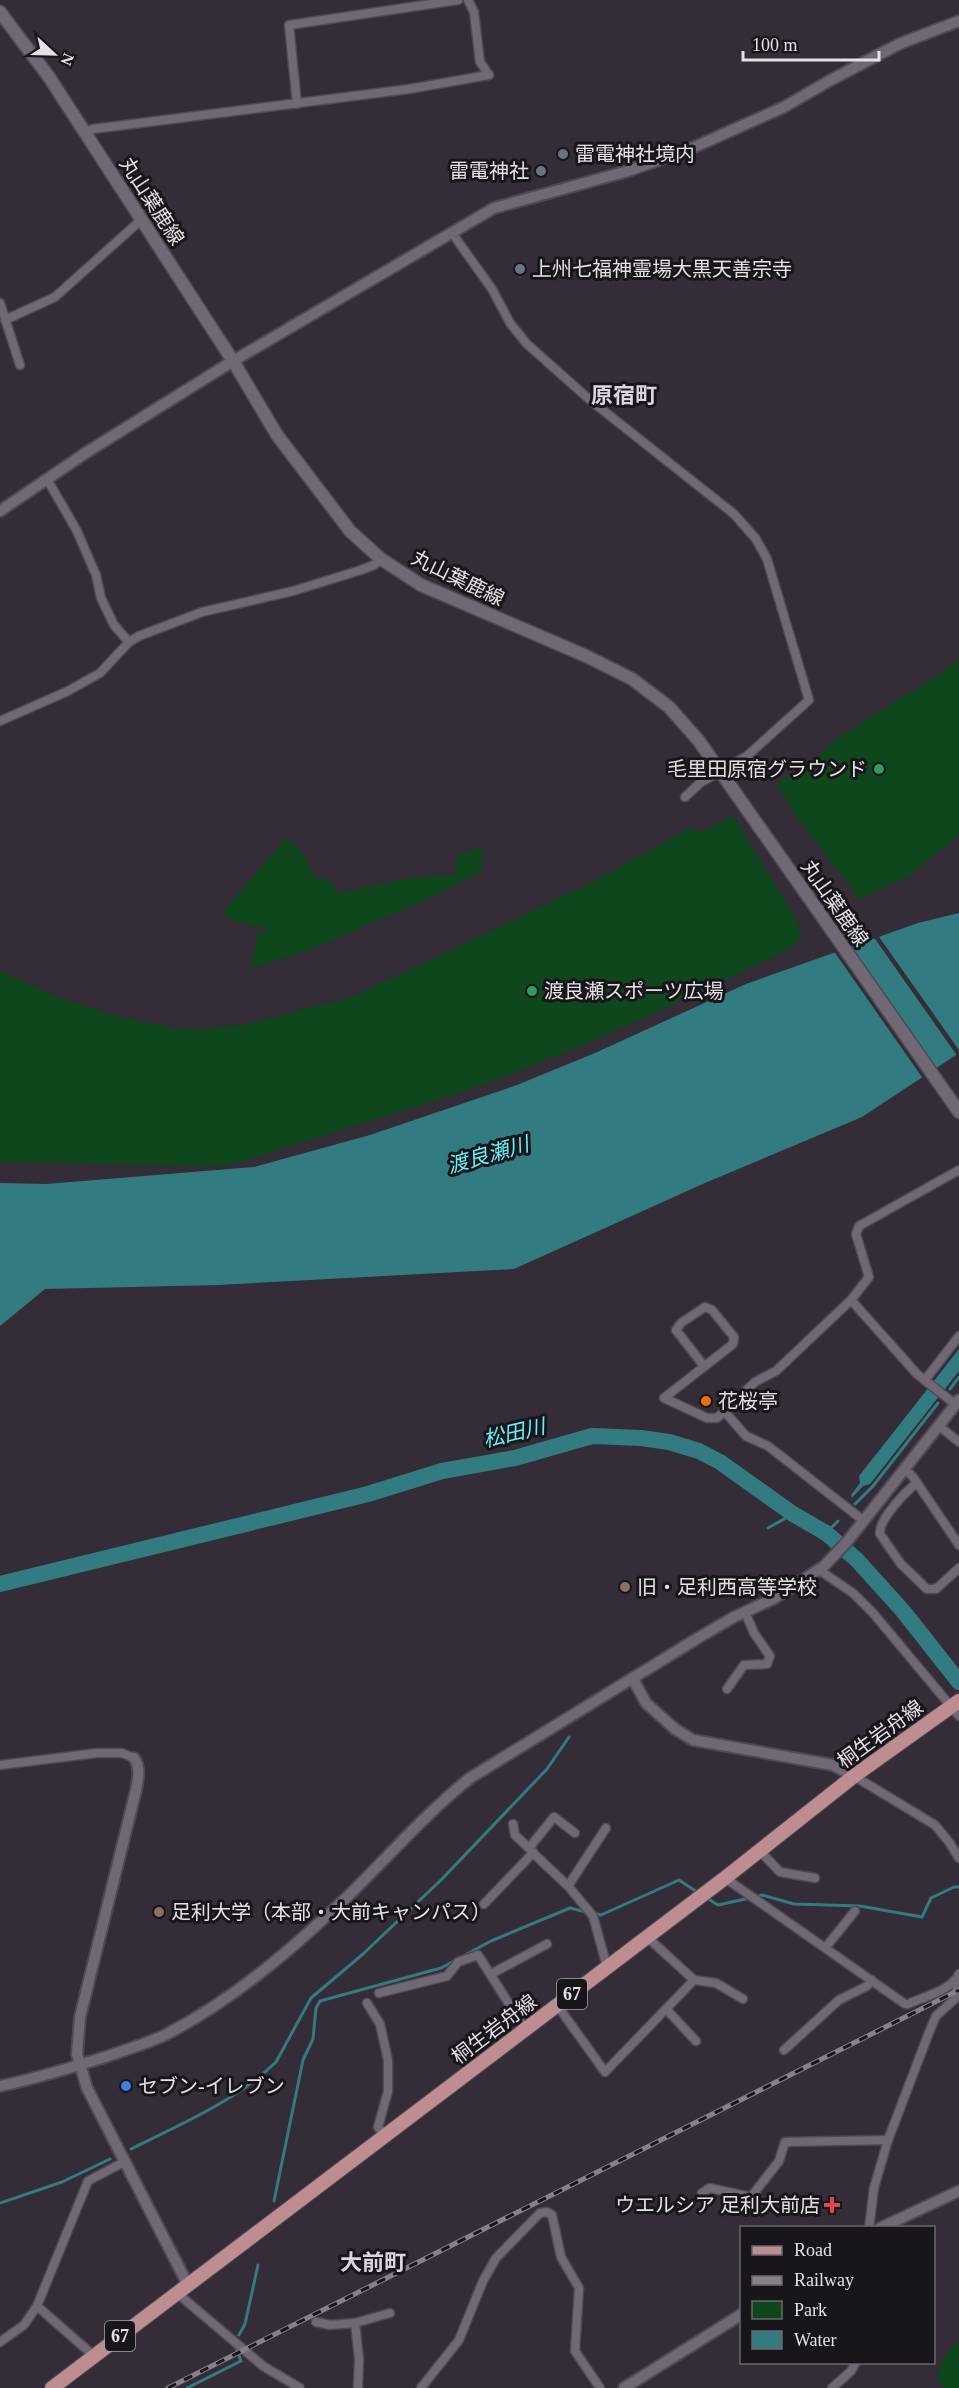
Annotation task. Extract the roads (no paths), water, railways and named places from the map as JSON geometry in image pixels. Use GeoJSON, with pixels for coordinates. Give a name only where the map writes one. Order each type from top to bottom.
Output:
{"type":"FeatureCollection","features":[{"type":"Feature","properties":{"kind":"main road","name":"丸山葉鹿線"},"geometry":{"type":"LineString","coordinates":[[0,12],[49,77],[233,361],[276,435],[350,531],[403,575],[431,590],[586,656],[637,682],[675,713],[699,741],[959,1112]]}},
{"type":"Feature","properties":{"kind":"main road","name":"桐生岩舟線"},"geometry":{"type":"LineString","coordinates":[[52,2388],[725,1878],[854,1776],[956,1706]]}},
{"type":"Feature","properties":{"kind":"street"},"geometry":{"type":"LineString","coordinates":[[297,104],[288,26],[458,0]]}},
{"type":"Feature","properties":{"kind":"street"},"geometry":{"type":"LineString","coordinates":[[85,134],[93,129],[297,104],[489,75],[480,62],[474,12],[468,0]]}},
{"type":"Feature","properties":{"kind":"street"},"geometry":{"type":"LineString","coordinates":[[0,511],[233,361],[500,205],[628,171],[690,149],[737,130],[784,107],[899,44],[959,21]]}},
{"type":"Feature","properties":{"kind":"street"},"geometry":{"type":"LineString","coordinates":[[5,320],[55,297],[141,220]]}},
{"type":"Feature","properties":{"kind":"street"},"geometry":{"type":"LineString","coordinates":[[452,232],[492,289],[510,323],[527,344],[586,396],[726,507],[756,539],[767,559],[809,700],[723,776],[692,789],[685,797]]}},
{"type":"Feature","properties":{"kind":"street"},"geometry":{"type":"LineString","coordinates":[[0,303],[20,365]]}},
{"type":"Feature","properties":{"kind":"street"},"geometry":{"type":"LineString","coordinates":[[47,479],[77,531],[96,575],[100,598],[114,625],[129,642]]}},
{"type":"Feature","properties":{"kind":"street"},"geometry":{"type":"LineString","coordinates":[[0,721],[100,674],[129,642],[202,612],[293,591],[361,570],[374,565],[381,559]]}},
{"type":"Feature","properties":{"kind":"street"},"geometry":{"type":"LineString","coordinates":[[704,1366],[676,1330],[681,1323],[705,1307],[712,1310],[734,1337],[733,1344],[664,1398],[707,1418],[717,1418],[755,1382],[776,1371],[851,1300],[869,1277],[856,1234],[859,1226],[959,1170]]}},
{"type":"Feature","properties":{"kind":"street"},"geometry":{"type":"LineString","coordinates":[[0,2086],[33,2080],[79,2066],[164,2035],[216,2005],[291,1949],[465,1782],[505,1755],[698,1638],[773,1599],[821,1568],[864,1521],[957,1403],[917,1374],[851,1300]]}},
{"type":"Feature","properties":{"kind":"street"},"geometry":{"type":"LineString","coordinates":[[927,1382],[959,1336]]}},
{"type":"Feature","properties":{"kind":"street"},"geometry":{"type":"LineString","coordinates":[[725,1412],[746,1436],[768,1446],[864,1521]]}},
{"type":"Feature","properties":{"kind":"street"},"geometry":{"type":"LineString","coordinates":[[939,1426],[959,1442]]}},
{"type":"Feature","properties":{"kind":"street"},"geometry":{"type":"LineString","coordinates":[[905,1469],[958,1541]]}},
{"type":"Feature","properties":{"kind":"street"},"geometry":{"type":"LineString","coordinates":[[917,1483],[908,1490],[882,1522],[880,1534],[902,1564],[927,1589],[936,1588],[959,1568]]}},
{"type":"Feature","properties":{"kind":"street"},"geometry":{"type":"LineString","coordinates":[[821,1568],[853,1593],[873,1613],[956,1706]]}},
{"type":"Feature","properties":{"kind":"street"},"geometry":{"type":"LineString","coordinates":[[727,1689],[744,1665],[766,1664],[770,1656],[754,1634],[745,1612]]}},
{"type":"Feature","properties":{"kind":"street"},"geometry":{"type":"LineString","coordinates":[[633,1679],[646,1703],[675,1729],[693,1740],[833,1765],[934,1825],[959,1858]]}},
{"type":"Feature","properties":{"kind":"street"},"geometry":{"type":"LineString","coordinates":[[0,1765],[97,1753],[122,1753],[134,1758],[138,1763],[138,1779],[80,2017],[76,2045],[79,2066],[87,2088],[124,2162],[182,2289],[263,2366],[300,2388]]}},
{"type":"Feature","properties":{"kind":"street"},"geometry":{"type":"LineString","coordinates":[[484,1904],[531,1850],[554,1817],[575,1833]]}},
{"type":"Feature","properties":{"kind":"street"},"geometry":{"type":"LineString","coordinates":[[513,1824],[515,1834],[568,1886],[593,1916],[607,1967]]}},
{"type":"Feature","properties":{"kind":"street"},"geometry":{"type":"LineString","coordinates":[[568,1886],[606,1828]]}},
{"type":"Feature","properties":{"kind":"street"},"geometry":{"type":"LineString","coordinates":[[760,1851],[780,1872],[815,1878]]}},
{"type":"Feature","properties":{"kind":"street"},"geometry":{"type":"LineString","coordinates":[[725,1878],[908,2004],[958,1977]]}},
{"type":"Feature","properties":{"kind":"street"},"geometry":{"type":"LineString","coordinates":[[826,1947],[855,1911]]}},
{"type":"Feature","properties":{"kind":"street"},"geometry":{"type":"LineString","coordinates":[[646,1936],[694,1980],[716,1983],[743,1999]]}},
{"type":"Feature","properties":{"kind":"street"},"geometry":{"type":"LineString","coordinates":[[491,1974],[547,1944]]}},
{"type":"Feature","properties":{"kind":"street"},"geometry":{"type":"LineString","coordinates":[[379,1993],[447,1976],[458,1962],[478,1955],[525,2029]]}},
{"type":"Feature","properties":{"kind":"street"},"geometry":{"type":"LineString","coordinates":[[868,2226],[874,2188],[888,2140],[936,2016],[957,1997],[958,1977]]}},
{"type":"Feature","properties":{"kind":"street"},"geometry":{"type":"LineString","coordinates":[[557,2005],[605,2072],[694,1980]]}},
{"type":"Feature","properties":{"kind":"street"},"geometry":{"type":"LineString","coordinates":[[784,2050],[839,2000],[867,1986],[872,1980]]}},
{"type":"Feature","properties":{"kind":"street"},"geometry":{"type":"LineString","coordinates":[[367,2003],[381,2024],[388,2060],[388,2091],[378,2127],[385,2135]]}},
{"type":"Feature","properties":{"kind":"street"},"geometry":{"type":"LineString","coordinates":[[666,2009],[696,2041]]}},
{"type":"Feature","properties":{"kind":"street"},"geometry":{"type":"LineString","coordinates":[[702,2193],[710,2188],[751,2197],[779,2161],[786,2142],[888,2140]]}},
{"type":"Feature","properties":{"kind":"street"},"geometry":{"type":"LineString","coordinates":[[0,2342],[24,2325],[37,2306],[88,2181],[124,2162]]}},
{"type":"Feature","properties":{"kind":"street"},"geometry":{"type":"LineString","coordinates":[[884,2226],[959,2191]]}},
{"type":"Feature","properties":{"kind":"street"},"geometry":{"type":"LineString","coordinates":[[421,2388],[459,2340],[483,2280],[496,2258],[540,2213],[546,2212],[552,2215],[561,2257],[579,2288],[575,2351],[600,2388]]}},
{"type":"Feature","properties":{"kind":"street"},"geometry":{"type":"LineString","coordinates":[[37,2306],[94,2355]]}},
{"type":"Feature","properties":{"kind":"street"},"geometry":{"type":"LineString","coordinates":[[316,2322],[330,2325],[355,2323],[390,2313]]}},
{"type":"Feature","properties":{"kind":"street"},"geometry":{"type":"LineString","coordinates":[[624,2388],[740,2315]]}},
{"type":"Feature","properties":{"kind":"street"},"geometry":{"type":"LineString","coordinates":[[355,2323],[359,2359],[358,2388]]}},
{"type":"Feature","properties":{"kind":"street"},"geometry":{"type":"LineString","coordinates":[[832,2388],[855,2364]]}},
{"type":"Feature","properties":{"kind":"water","name":"渡良瀬川"},"geometry":{"type":"Polygon","coordinates":[[[959,913],[959,1053],[862,1117],[705,1183],[514,1269],[218,1285],[45,1289],[0,1326],[0,1183],[46,1184],[254,1167],[370,1135],[517,1085],[595,1053],[746,984],[918,923],[959,913]]]}},
{"type":"Feature","properties":{"kind":"water"},"geometry":{"type":"Polygon","coordinates":[[[959,1349],[959,1371],[870,1484],[863,1486],[852,1498],[851,1495],[860,1483],[859,1476],[959,1349]]]}},
{"type":"Feature","properties":{"kind":"waterway"},"geometry":{"type":"LineString","coordinates":[[950,1389],[959,1377]]}},
{"type":"Feature","properties":{"kind":"waterway"},"geometry":{"type":"LineString","coordinates":[[855,1504],[873,1486],[938,1403]]}},
{"type":"Feature","properties":{"kind":"waterway","name":"松田川"},"geometry":{"type":"LineString","coordinates":[[0,1584],[368,1494],[442,1471],[515,1458],[592,1436],[641,1438],[669,1442],[699,1451],[720,1462],[793,1514],[826,1533],[857,1560],[903,1611],[959,1682]]}},
{"type":"Feature","properties":{"kind":"waterway"},"geometry":{"type":"LineString","coordinates":[[768,1528],[793,1514]]}},
{"type":"Feature","properties":{"kind":"waterway"},"geometry":{"type":"LineString","coordinates":[[826,1533],[838,1521]]}},
{"type":"Feature","properties":{"kind":"waterway"},"geometry":{"type":"LineString","coordinates":[[131,2149],[226,2100],[276,2062],[311,1998],[363,1954],[441,1880],[547,1769],[569,1737]]}},
{"type":"Feature","properties":{"kind":"waterway"},"geometry":{"type":"LineString","coordinates":[[592,1913],[601,1915],[679,1880],[697,1892]]}},
{"type":"Feature","properties":{"kind":"waterway"},"geometry":{"type":"LineString","coordinates":[[756,1897],[762,1895],[794,1904],[860,1906],[922,1917],[931,1898],[954,1887],[959,1887]]}},
{"type":"Feature","properties":{"kind":"waterway"},"geometry":{"type":"LineString","coordinates":[[705,1897],[718,1905],[750,1898]]}},
{"type":"Feature","properties":{"kind":"waterway"},"geometry":{"type":"LineString","coordinates":[[274,2201],[303,2060],[313,2039],[316,2008],[320,2001],[441,1968],[491,1941],[570,1908],[586,1912]]}},
{"type":"Feature","properties":{"kind":"waterway"},"geometry":{"type":"LineString","coordinates":[[0,2203],[62,2182],[110,2159]]}},
{"type":"Feature","properties":{"kind":"waterway"},"geometry":{"type":"LineString","coordinates":[[239,2335],[245,2324],[258,2265]]}},
{"type":"Feature","properties":{"kind":"waterway"},"geometry":{"type":"LineString","coordinates":[[187,2388],[241,2361],[236,2348]]}},
{"type":"Feature","properties":{"kind":"railway"},"geometry":{"type":"LineString","coordinates":[[168,2388],[959,1990]]}},
{"type":"Feature","properties":{"kind":"place","name":"雷電神社境内"},"geometry":{"type":"Point","coordinates":[563,154]}},
{"type":"Feature","properties":{"kind":"place","name":"雷電神社"},"geometry":{"type":"Point","coordinates":[541,171]}},
{"type":"Feature","properties":{"kind":"place","name":"上州七福神霊場大黒天善宗寺"},"geometry":{"type":"Point","coordinates":[520,269]}},
{"type":"Feature","properties":{"kind":"place","name":"毛里田原宿グラウンド"},"geometry":{"type":"Point","coordinates":[879,769]}},
{"type":"Feature","properties":{"kind":"place","name":"渡良瀬スポーツ広場"},"geometry":{"type":"Point","coordinates":[532,991]}},
{"type":"Feature","properties":{"kind":"place","name":"花桜亭"},"geometry":{"type":"Point","coordinates":[706,1401]}},
{"type":"Feature","properties":{"kind":"place","name":"旧・足利西高等学校"},"geometry":{"type":"Point","coordinates":[625,1587]}},
{"type":"Feature","properties":{"kind":"place","name":"足利大学（本部・大前キャンパス）"},"geometry":{"type":"Point","coordinates":[159,1912]}},
{"type":"Feature","properties":{"kind":"place","name":"セブン-イレブン"},"geometry":{"type":"Point","coordinates":[126,2086]}},
{"type":"Feature","properties":{"kind":"place","name":"ウエルシア 足利大前店"},"geometry":{"type":"Point","coordinates":[832,2205]}},
{"type":"Feature","properties":{"kind":"district","name":"原宿町"},"geometry":{"type":"Point","coordinates":[624,395]}},
{"type":"Feature","properties":{"kind":"district","name":"大前町"},"geometry":{"type":"Point","coordinates":[373,2262]}}]}
